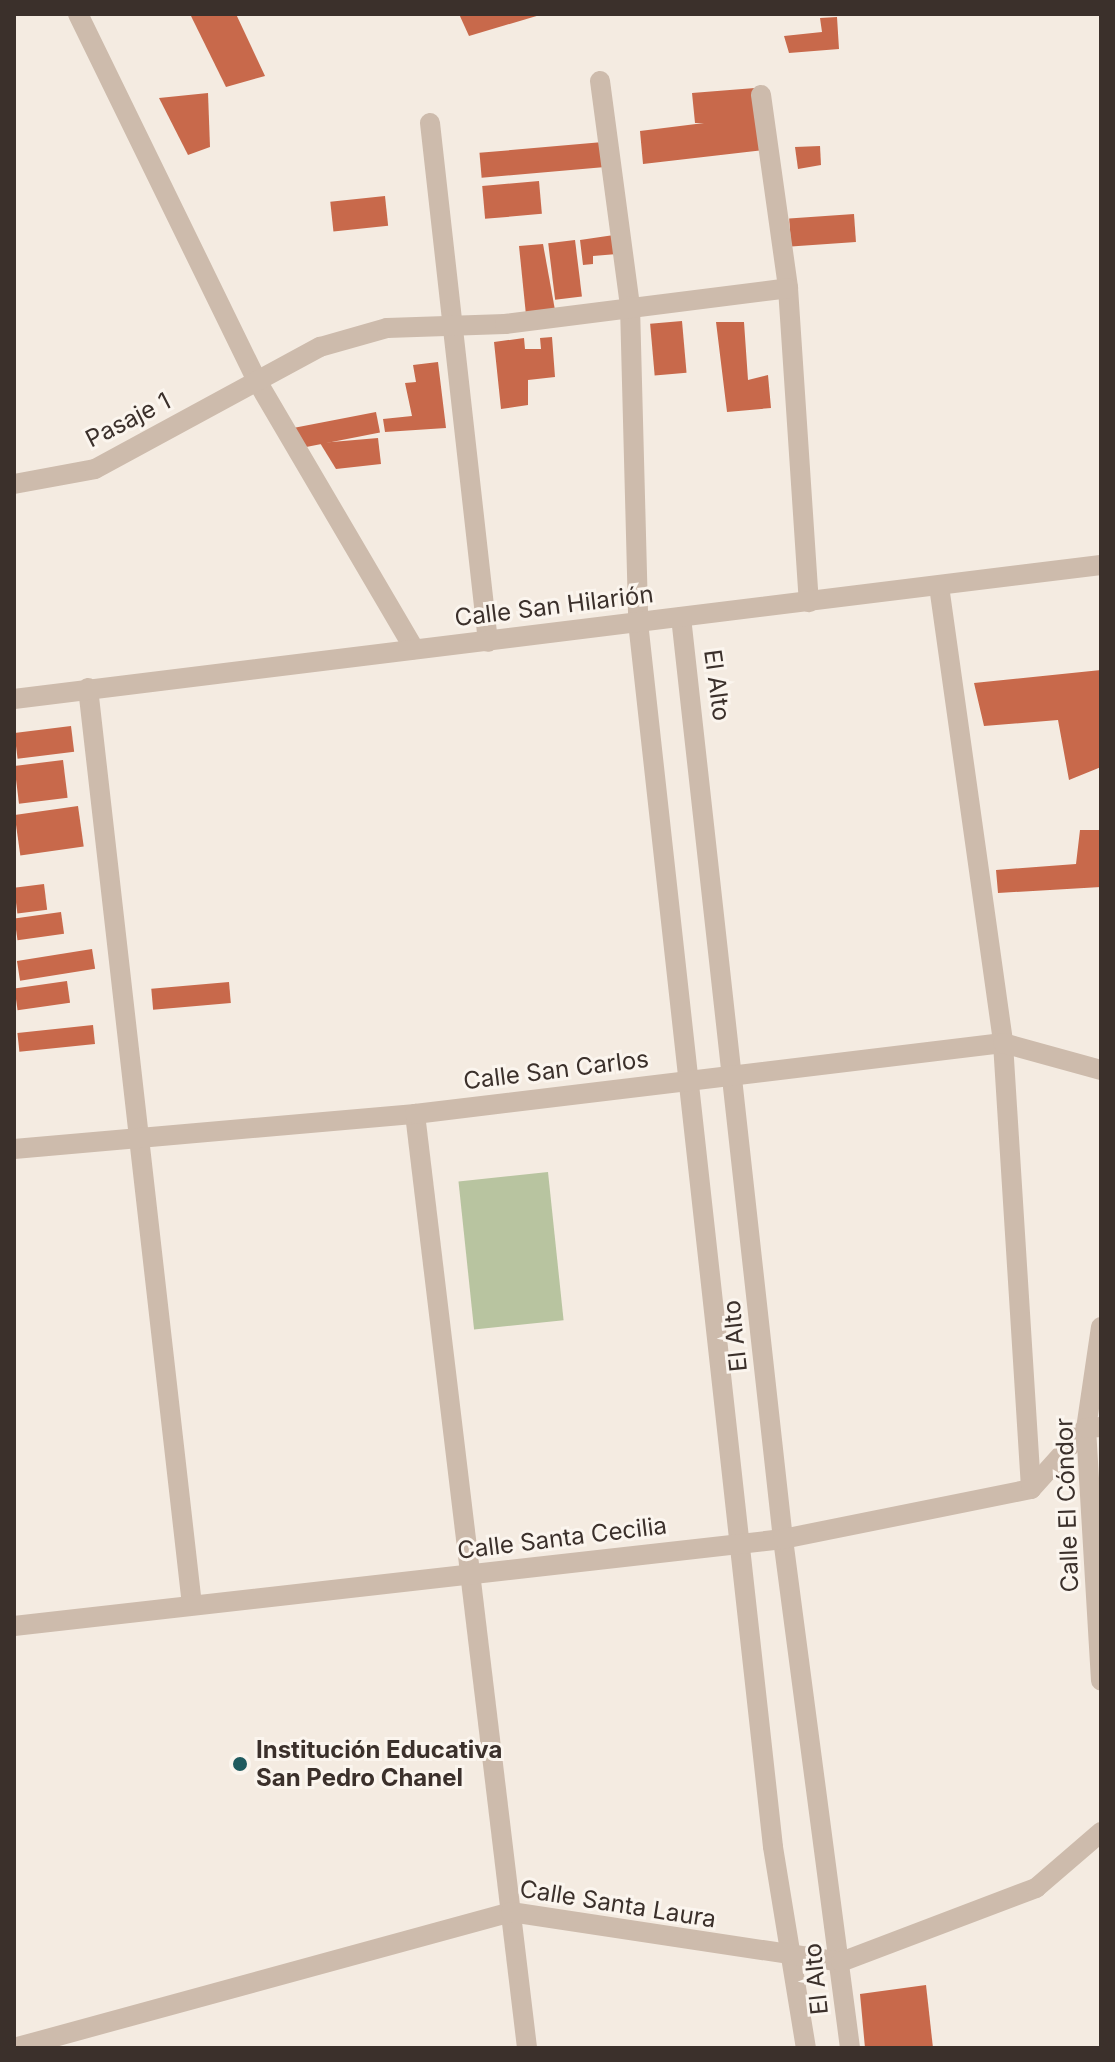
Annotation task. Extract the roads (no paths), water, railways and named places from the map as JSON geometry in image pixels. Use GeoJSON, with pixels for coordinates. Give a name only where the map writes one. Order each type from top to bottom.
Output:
{"type":"FeatureCollection","features":[{"type":"Feature","properties":{"kind":"street"},"geometry":{"type":"LineString","coordinates":[[78,14],[257,381],[414,649]]}},
{"type":"Feature","properties":{"kind":"street","name":"El Alto"},"geometry":{"type":"LineString","coordinates":[[600,81],[630,306],[638,622],[773,1847],[795,1961],[806,2048]]}},
{"type":"Feature","properties":{"kind":"street"},"geometry":{"type":"LineString","coordinates":[[761,95],[788,288],[809,602]]}},
{"type":"Feature","properties":{"kind":"street"},"geometry":{"type":"LineString","coordinates":[[430,123],[447,323],[488,642]]}},
{"type":"Feature","properties":{"kind":"street","name":"Pasaje 1"},"geometry":{"type":"LineString","coordinates":[[14,484],[95,469],[320,347],[387,328],[447,323],[505,324],[788,288]]}},
{"type":"Feature","properties":{"kind":"street","name":"Calle San Hilarión"},"geometry":{"type":"LineString","coordinates":[[14,699],[1101,565]]}},
{"type":"Feature","properties":{"kind":"street"},"geometry":{"type":"LineString","coordinates":[[939,586],[1003,1043],[1031,1489]]}},
{"type":"Feature","properties":{"kind":"street","name":"El Alto"},"geometry":{"type":"LineString","coordinates":[[681,617],[783,1539],[850,2048]]}},
{"type":"Feature","properties":{"kind":"street"},"geometry":{"type":"LineString","coordinates":[[88,688],[192,1605]]}},
{"type":"Feature","properties":{"kind":"street","name":"Calle San Carlos"},"geometry":{"type":"LineString","coordinates":[[14,1149],[138,1133],[415,1114],[1003,1043],[1101,1070]]}},
{"type":"Feature","properties":{"kind":"street"},"geometry":{"type":"LineString","coordinates":[[415,1114],[474,1575],[527,2048]]}},
{"type":"Feature","properties":{"kind":"street","name":"Calle El Cóndor"},"geometry":{"type":"LineString","coordinates":[[1101,1327],[1094,1428],[1101,1681]]}},
{"type":"Feature","properties":{"kind":"street"},"geometry":{"type":"LineString","coordinates":[[1031,1489],[1094,1428]]}},
{"type":"Feature","properties":{"kind":"street","name":"Calle Santa Cecilia"},"geometry":{"type":"LineString","coordinates":[[14,1626],[783,1539],[1031,1489]]}},
{"type":"Feature","properties":{"kind":"street","name":"Calle Santa Laura"},"geometry":{"type":"LineString","coordinates":[[14,2048],[511,1912],[795,1961],[841,1962],[1036,1888],[1101,1832]]}},
{"type":"Feature","properties":{"kind":"place","name":"Institución Educativa San Pedro Chanel"},"geometry":{"type":"Point","coordinates":[240,1764]}}]}
